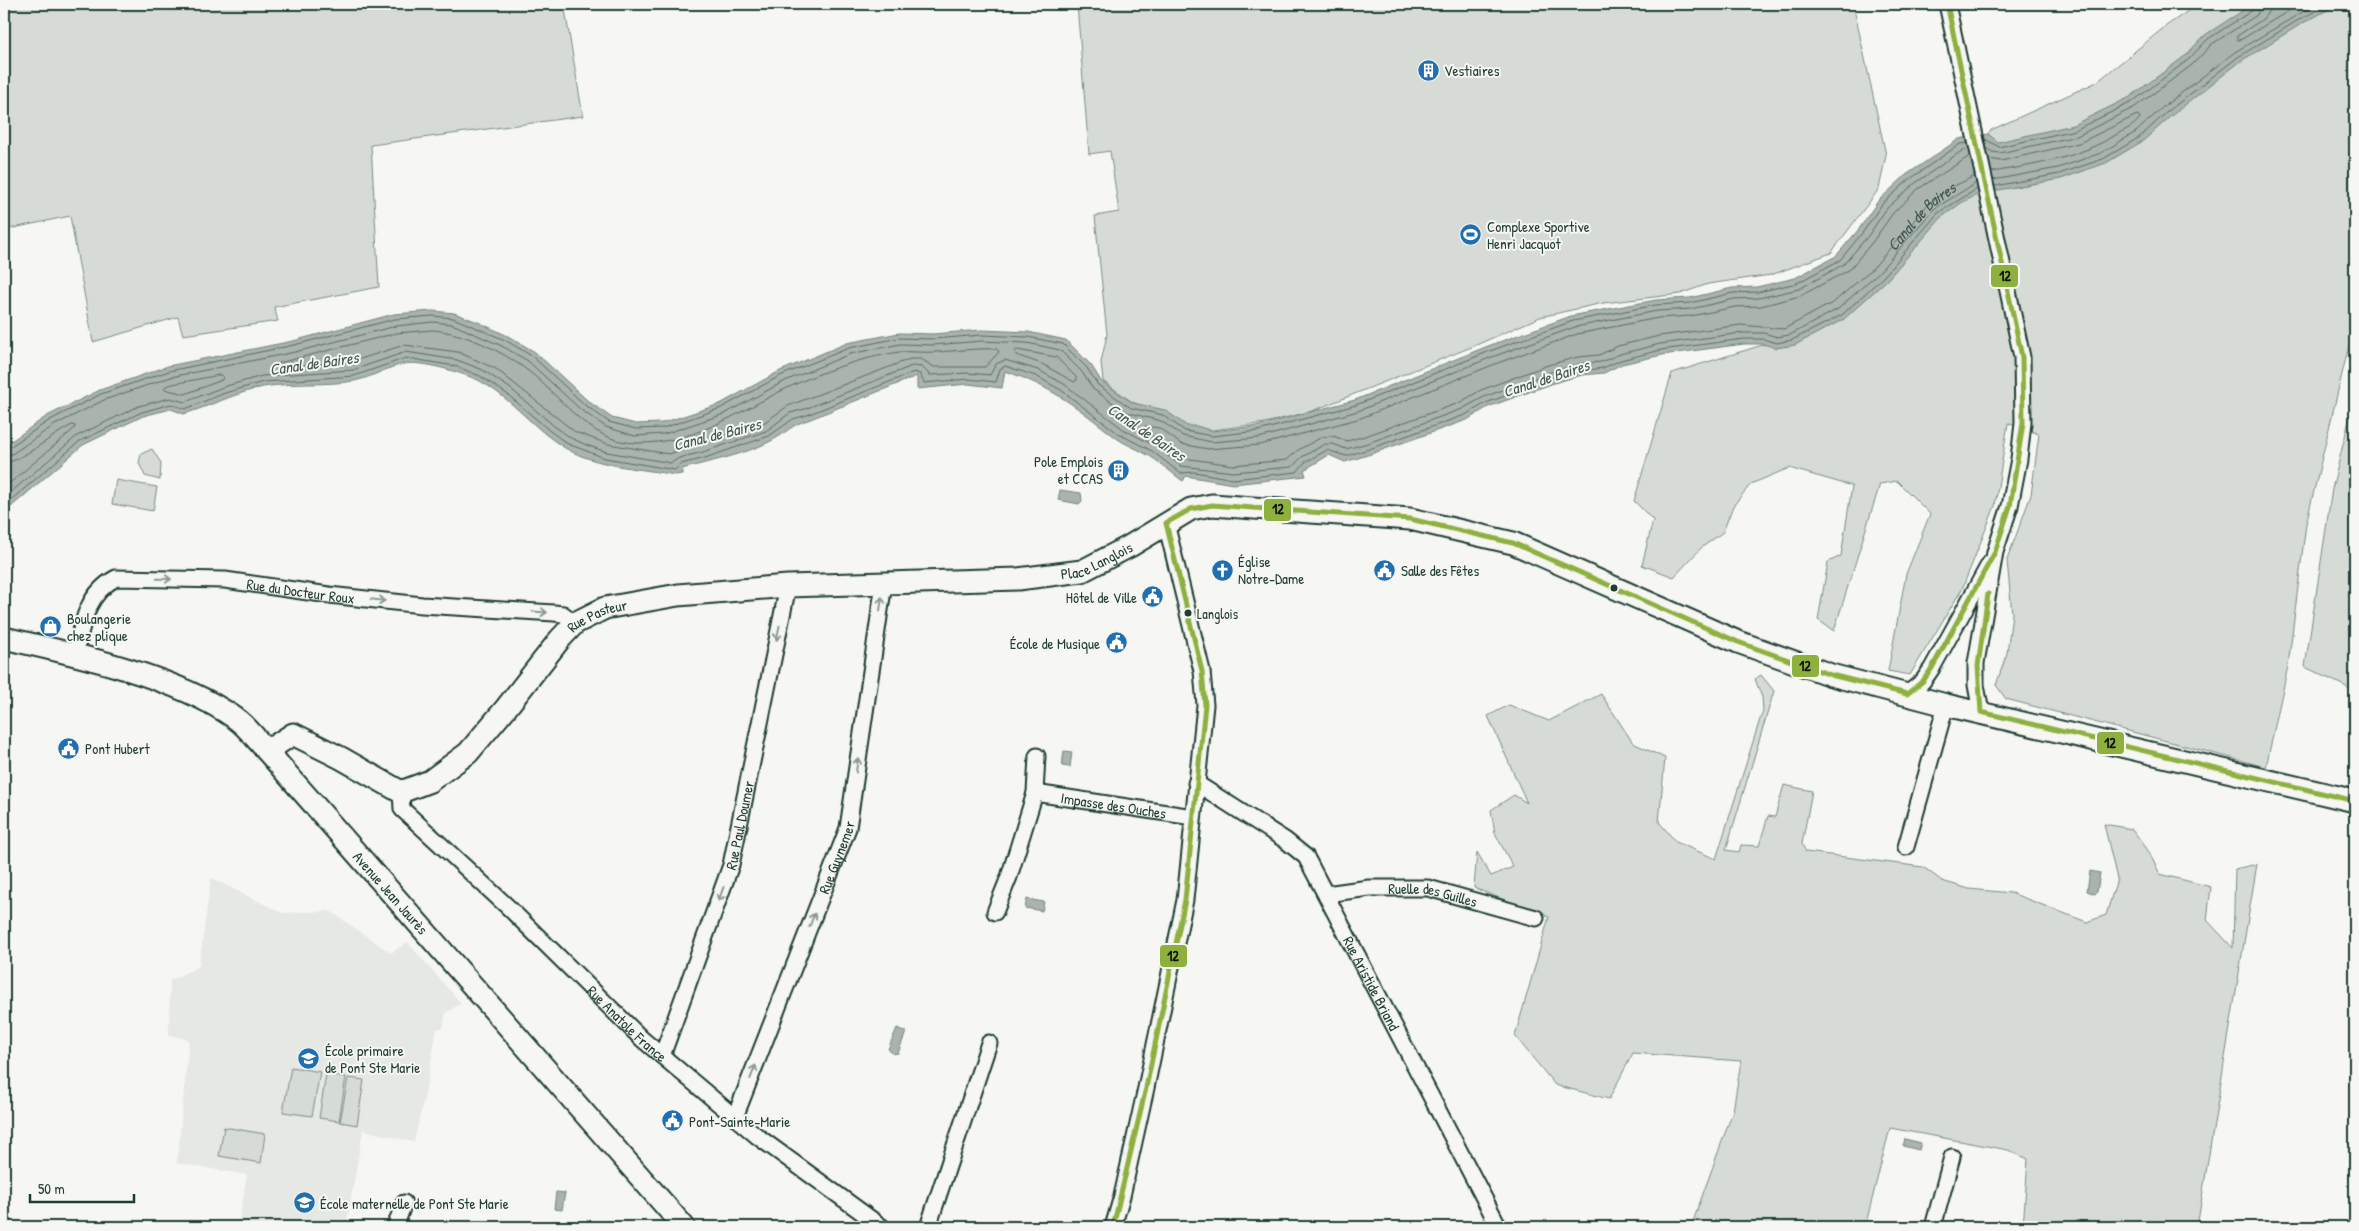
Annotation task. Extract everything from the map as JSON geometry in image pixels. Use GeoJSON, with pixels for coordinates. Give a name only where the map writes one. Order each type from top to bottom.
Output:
{"type":"FeatureCollection","features":[{"type":"Feature","properties":{"kind":"main road","name":"Place Langlois"},"geometry":{"type":"LineString","coordinates":[[1018,580],[1082,571],[1130,546],[1166,522],[1191,509],[1212,506],[1249,507],[1396,517],[1513,543],[1738,642],[1831,675],[1907,694]]}},
{"type":"Feature","properties":{"kind":"main road","name":"Rue Pasteur"},"geometry":{"type":"LineString","coordinates":[[401,792],[430,781],[468,753],[560,639],[575,624],[605,608],[660,598],[788,586],[1018,580]]}},
{"type":"Feature","properties":{"kind":"main road","name":"Avenue Jean Jaurès"},"geometry":{"type":"LineString","coordinates":[[4,638],[152,678],[206,700],[237,719],[684,1227]]}},
{"type":"Feature","properties":{"kind":"main road","name":"Avenue Jean Jaurès"},"geometry":{"type":"LineString","coordinates":[[4,646],[39,646]]}},
{"type":"Feature","properties":{"kind":"main road"},"geometry":{"type":"LineString","coordinates":[[1907,694],[1946,705],[2355,801]]}},
{"type":"Feature","properties":{"kind":"main road"},"geometry":{"type":"LineString","coordinates":[[267,751],[293,734],[341,758],[401,792]]}},
{"type":"Feature","properties":{"kind":"street"},"geometry":{"type":"LineString","coordinates":[[1947,4],[2022,357],[2023,423],[2020,459],[2010,506],[1995,552],[1976,663],[1976,685],[1981,712]]}},
{"type":"Feature","properties":{"kind":"street"},"geometry":{"type":"LineString","coordinates":[[1113,1227],[1140,1115],[1185,900],[1205,705],[1202,671],[1166,522]]}},
{"type":"Feature","properties":{"kind":"street"},"geometry":{"type":"LineString","coordinates":[[1907,694],[1923,682],[1932,668],[1995,552]]}},
{"type":"Feature","properties":{"kind":"street","name":"Rue du Docteur Roux"},"geometry":{"type":"LineString","coordinates":[[75,656],[90,604],[104,584],[116,578],[225,580],[328,595],[422,605],[563,614],[575,624]]}},
{"type":"Feature","properties":{"kind":"street","name":"Rue Guynemer"},"geometry":{"type":"LineString","coordinates":[[735,1117],[848,828],[884,583]]}},
{"type":"Feature","properties":{"kind":"street","name":"Rue Paul Doumer"},"geometry":{"type":"LineString","coordinates":[[662,1056],[731,865],[788,586]]}},
{"type":"Feature","properties":{"kind":"street"},"geometry":{"type":"LineString","coordinates":[[1906,847],[1946,705]]}},
{"type":"Feature","properties":{"kind":"street"},"geometry":{"type":"LineString","coordinates":[[995,912],[1009,877],[1035,793],[1037,756]]}},
{"type":"Feature","properties":{"kind":"street","name":"Rue Aristide Briand"},"geometry":{"type":"LineString","coordinates":[[1196,783],[1297,848],[1306,857],[1499,1227]]}},
{"type":"Feature","properties":{"kind":"street","name":"Rue Anatole France"},"geometry":{"type":"LineString","coordinates":[[401,792],[402,809],[662,1056],[757,1136],[882,1227]]}},
{"type":"Feature","properties":{"kind":"street","name":"Impasse des Ouches"},"geometry":{"type":"LineString","coordinates":[[1035,793],[1193,816]]}},
{"type":"Feature","properties":{"kind":"street","name":"Ruelle des Guilles"},"geometry":{"type":"LineString","coordinates":[[1326,894],[1369,888],[1428,888],[1536,918]]}},
{"type":"Feature","properties":{"kind":"street"},"geometry":{"type":"LineString","coordinates":[[928,1227],[989,1043]]}},
{"type":"Feature","properties":{"kind":"street"},"geometry":{"type":"LineString","coordinates":[[1933,1227],[1952,1157]]}},
{"type":"Feature","properties":{"kind":"street"},"geometry":{"type":"LineString","coordinates":[[395,1227],[404,1203]]}},
{"type":"Feature","properties":{"kind":"shaded area"},"geometry":{"type":"Polygon","coordinates":[[[4,4],[564,4],[583,116],[371,145],[379,287],[274,307],[278,321],[183,335],[178,317],[93,342],[70,216],[4,230],[4,4]]]}},
{"type":"Feature","properties":{"kind":"shaded area","name":"Complexe Sportive Henri Jacquot"},"geometry":{"type":"Polygon","coordinates":[[[1077,4],[1853,4],[1886,155],[1879,189],[1831,253],[1771,275],[1708,284],[1680,294],[1603,303],[1540,317],[1474,346],[1312,411],[1265,423],[1212,430],[1180,426],[1131,401],[1103,381],[1101,362],[1107,335],[1095,216],[1119,212],[1110,151],[1089,154],[1077,4]]]}},
{"type":"Feature","properties":{"kind":"shaded area"},"geometry":{"type":"Polygon","coordinates":[[[2198,4],[2355,4],[2355,320],[2306,524],[2288,666],[2266,767],[2006,699],[1996,685],[2007,653],[2012,614],[2007,560],[2031,495],[2039,434],[2008,423],[1995,506],[1962,589],[1910,675],[1888,671],[1906,574],[1930,514],[1897,481],[1880,484],[1834,631],[1818,620],[1828,562],[1841,556],[1852,486],[1789,468],[1751,484],[1733,506],[1723,532],[1701,548],[1674,577],[1642,565],[1653,520],[1634,501],[1672,373],[1827,325],[1991,130],[2097,82],[2166,26],[2198,4]]]}},
{"type":"Feature","properties":{"kind":"shaded area"},"geometry":{"type":"Polygon","coordinates":[[[2355,396],[2355,691],[2305,667],[2332,489],[2355,396]]]}},
{"type":"Feature","properties":{"kind":"shaded area"},"geometry":{"type":"Polygon","coordinates":[[[152,449],[161,463],[160,480],[145,476],[139,463],[141,454],[152,449]]]}},
{"type":"Feature","properties":{"kind":"shaded area"},"geometry":{"type":"Polygon","coordinates":[[[116,480],[157,487],[153,511],[112,504],[116,480]]]}},
{"type":"Feature","properties":{"kind":"shaded area"},"geometry":{"type":"Polygon","coordinates":[[[1761,675],[1774,691],[1726,850],[1739,852],[1741,845],[1759,846],[1768,816],[1775,817],[1784,785],[1812,791],[1802,844],[1806,852],[1923,867],[1942,881],[1969,889],[2011,893],[2087,922],[2106,915],[2117,879],[2104,824],[2132,829],[2147,849],[2160,874],[2211,887],[2207,920],[2233,948],[2235,869],[2257,864],[2197,1227],[2023,1227],[2028,1159],[2008,1150],[1890,1128],[1865,1227],[1691,1227],[1733,1111],[1741,1061],[1633,1053],[1609,1099],[1555,1085],[1515,1036],[1549,917],[1474,888],[1477,852],[1491,876],[1513,867],[1495,833],[1491,810],[1514,795],[1527,803],[1488,716],[1509,705],[1549,721],[1601,694],[1633,743],[1665,758],[1659,822],[1676,842],[1716,859],[1763,710],[1762,697],[1755,679],[1761,675]]]}},
{"type":"Feature","properties":{"kind":"shaded area","name":"École primaire de Pont Ste Marie"},"geometry":{"type":"Polygon","coordinates":[[[211,878],[282,913],[330,911],[391,953],[407,942],[461,1003],[446,1013],[443,1029],[437,1028],[414,1142],[363,1130],[346,1227],[238,1227],[247,1175],[177,1163],[189,1040],[169,1035],[170,981],[199,966],[211,878]]]}},
{"type":"Feature","properties":{"kind":"shaded area"},"geometry":{"type":"Polygon","coordinates":[[[291,1067],[320,1072],[312,1116],[283,1112],[291,1067]]]}},
{"type":"Feature","properties":{"kind":"shaded area"},"geometry":{"type":"Polygon","coordinates":[[[326,1074],[346,1077],[339,1121],[319,1118],[326,1074]]]}},
{"type":"Feature","properties":{"kind":"shaded area"},"geometry":{"type":"Polygon","coordinates":[[[348,1078],[364,1080],[357,1125],[340,1122],[348,1078]]]}},
{"type":"Feature","properties":{"kind":"shaded area"},"geometry":{"type":"Polygon","coordinates":[[[224,1127],[265,1134],[261,1163],[219,1156],[224,1127]]]}},
{"type":"Feature","properties":{"kind":"water","name":"Canal de Baires"},"geometry":{"type":"Polygon","coordinates":[[[2253,4],[2339,4],[2303,23],[2241,61],[2171,116],[2143,141],[2106,163],[2061,179],[1981,193],[1961,203],[1942,217],[1887,280],[1844,319],[1795,345],[1776,348],[1763,344],[1744,344],[1662,355],[1622,364],[1604,373],[1582,375],[1554,383],[1488,407],[1467,420],[1371,454],[1345,462],[1329,455],[1304,470],[1306,476],[1233,484],[1186,476],[1183,481],[1151,457],[1119,439],[1063,399],[1037,384],[1005,371],[1002,388],[968,384],[917,389],[917,376],[802,422],[761,446],[682,469],[682,474],[675,475],[604,463],[577,454],[553,440],[501,395],[478,380],[441,368],[411,363],[398,365],[367,378],[354,381],[263,387],[184,414],[171,409],[143,416],[83,445],[4,513],[4,446],[47,416],[100,390],[168,366],[293,341],[394,314],[433,311],[454,313],[508,336],[535,352],[588,401],[612,418],[636,424],[662,423],[720,404],[780,371],[847,343],[899,333],[933,334],[982,330],[1028,332],[1066,340],[1091,365],[1101,381],[1133,403],[1165,410],[1187,426],[1197,426],[1212,431],[1257,426],[1355,400],[1488,346],[1571,316],[1656,300],[1690,298],[1732,288],[1757,287],[1795,278],[1836,256],[1859,229],[1878,201],[1906,175],[1959,139],[1988,134],[1998,142],[2073,125],[2130,97],[2185,56],[2205,35],[2253,4]]]}},
{"type":"Feature","properties":{"kind":"water"},"geometry":{"type":"Polygon","coordinates":[[[1060,490],[1081,493],[1082,501],[1079,504],[1058,500],[1060,490]]]}},
{"type":"Feature","properties":{"kind":"water"},"geometry":{"type":"Polygon","coordinates":[[[1064,751],[1072,752],[1070,767],[1062,766],[1064,751]]]}},
{"type":"Feature","properties":{"kind":"water"},"geometry":{"type":"Polygon","coordinates":[[[2090,871],[2100,873],[2095,894],[2087,891],[2090,871]]]}},
{"type":"Feature","properties":{"kind":"water"},"geometry":{"type":"Polygon","coordinates":[[[1027,899],[1044,902],[1042,911],[1025,908],[1027,899]]]}},
{"type":"Feature","properties":{"kind":"water"},"geometry":{"type":"Polygon","coordinates":[[[897,1028],[906,1032],[898,1053],[893,1054],[888,1049],[897,1028]]]}},
{"type":"Feature","properties":{"kind":"water"},"geometry":{"type":"Polygon","coordinates":[[[1905,1139],[1921,1143],[1919,1150],[1903,1146],[1905,1139]]]}},
{"type":"Feature","properties":{"kind":"water"},"geometry":{"type":"Polygon","coordinates":[[[556,1192],[565,1193],[562,1210],[554,1209],[556,1192]]]}},
{"type":"Feature","properties":{"kind":"transit line","name":"12"},"geometry":{"type":"LineString","coordinates":[[1113,1227],[1146,1088],[1185,900],[1205,705],[1202,671],[1166,523],[1191,509],[1212,505],[1410,519],[1513,543],[1738,642],[1831,675],[1907,694],[1923,681],[1932,668],[1995,552],[2010,506],[2023,423],[2022,357],[1947,4]]}},
{"type":"Feature","properties":{"kind":"transit line","name":"12"},"geometry":{"type":"LineString","coordinates":[[1988,594],[1978,666],[1981,712],[2355,801]]}},
{"type":"Feature","properties":{"kind":"place","name":"Vestiaires"},"geometry":{"type":"Point","coordinates":[1428,70]}},
{"type":"Feature","properties":{"kind":"place","name":"Complexe Sportive Henri Jacquot"},"geometry":{"type":"Point","coordinates":[1471,235]}},
{"type":"Feature","properties":{"kind":"place","name":"Pole Emplois et CCAS"},"geometry":{"type":"Point","coordinates":[1119,470]}},
{"type":"Feature","properties":{"kind":"place","name":"Église Notre-Dame"},"geometry":{"type":"Point","coordinates":[1222,570]}},
{"type":"Feature","properties":{"kind":"place","name":"Salle des Fêtes"},"geometry":{"type":"Point","coordinates":[1385,570]}},
{"type":"Feature","properties":{"kind":"place","name":"Hôtel de Ville"},"geometry":{"type":"Point","coordinates":[1153,597]}},
{"type":"Feature","properties":{"kind":"place","name":"Langlois"},"geometry":{"type":"Point","coordinates":[1188,613]}},
{"type":"Feature","properties":{"kind":"place","name":"Boulangerie chez plique"},"geometry":{"type":"Point","coordinates":[51,627]}},
{"type":"Feature","properties":{"kind":"place","name":"École de Musique"},"geometry":{"type":"Point","coordinates":[1116,643]}},
{"type":"Feature","properties":{"kind":"place","name":"Pont Hubert"},"geometry":{"type":"Point","coordinates":[69,748]}},
{"type":"Feature","properties":{"kind":"place","name":"École primaire de Pont Ste Marie"},"geometry":{"type":"Point","coordinates":[309,1059]}},
{"type":"Feature","properties":{"kind":"place","name":"Pont-Sainte-Marie"},"geometry":{"type":"Point","coordinates":[673,1121]}},
{"type":"Feature","properties":{"kind":"place","name":"École maternelle de Pont Ste Marie"},"geometry":{"type":"Point","coordinates":[304,1203]}}]}
